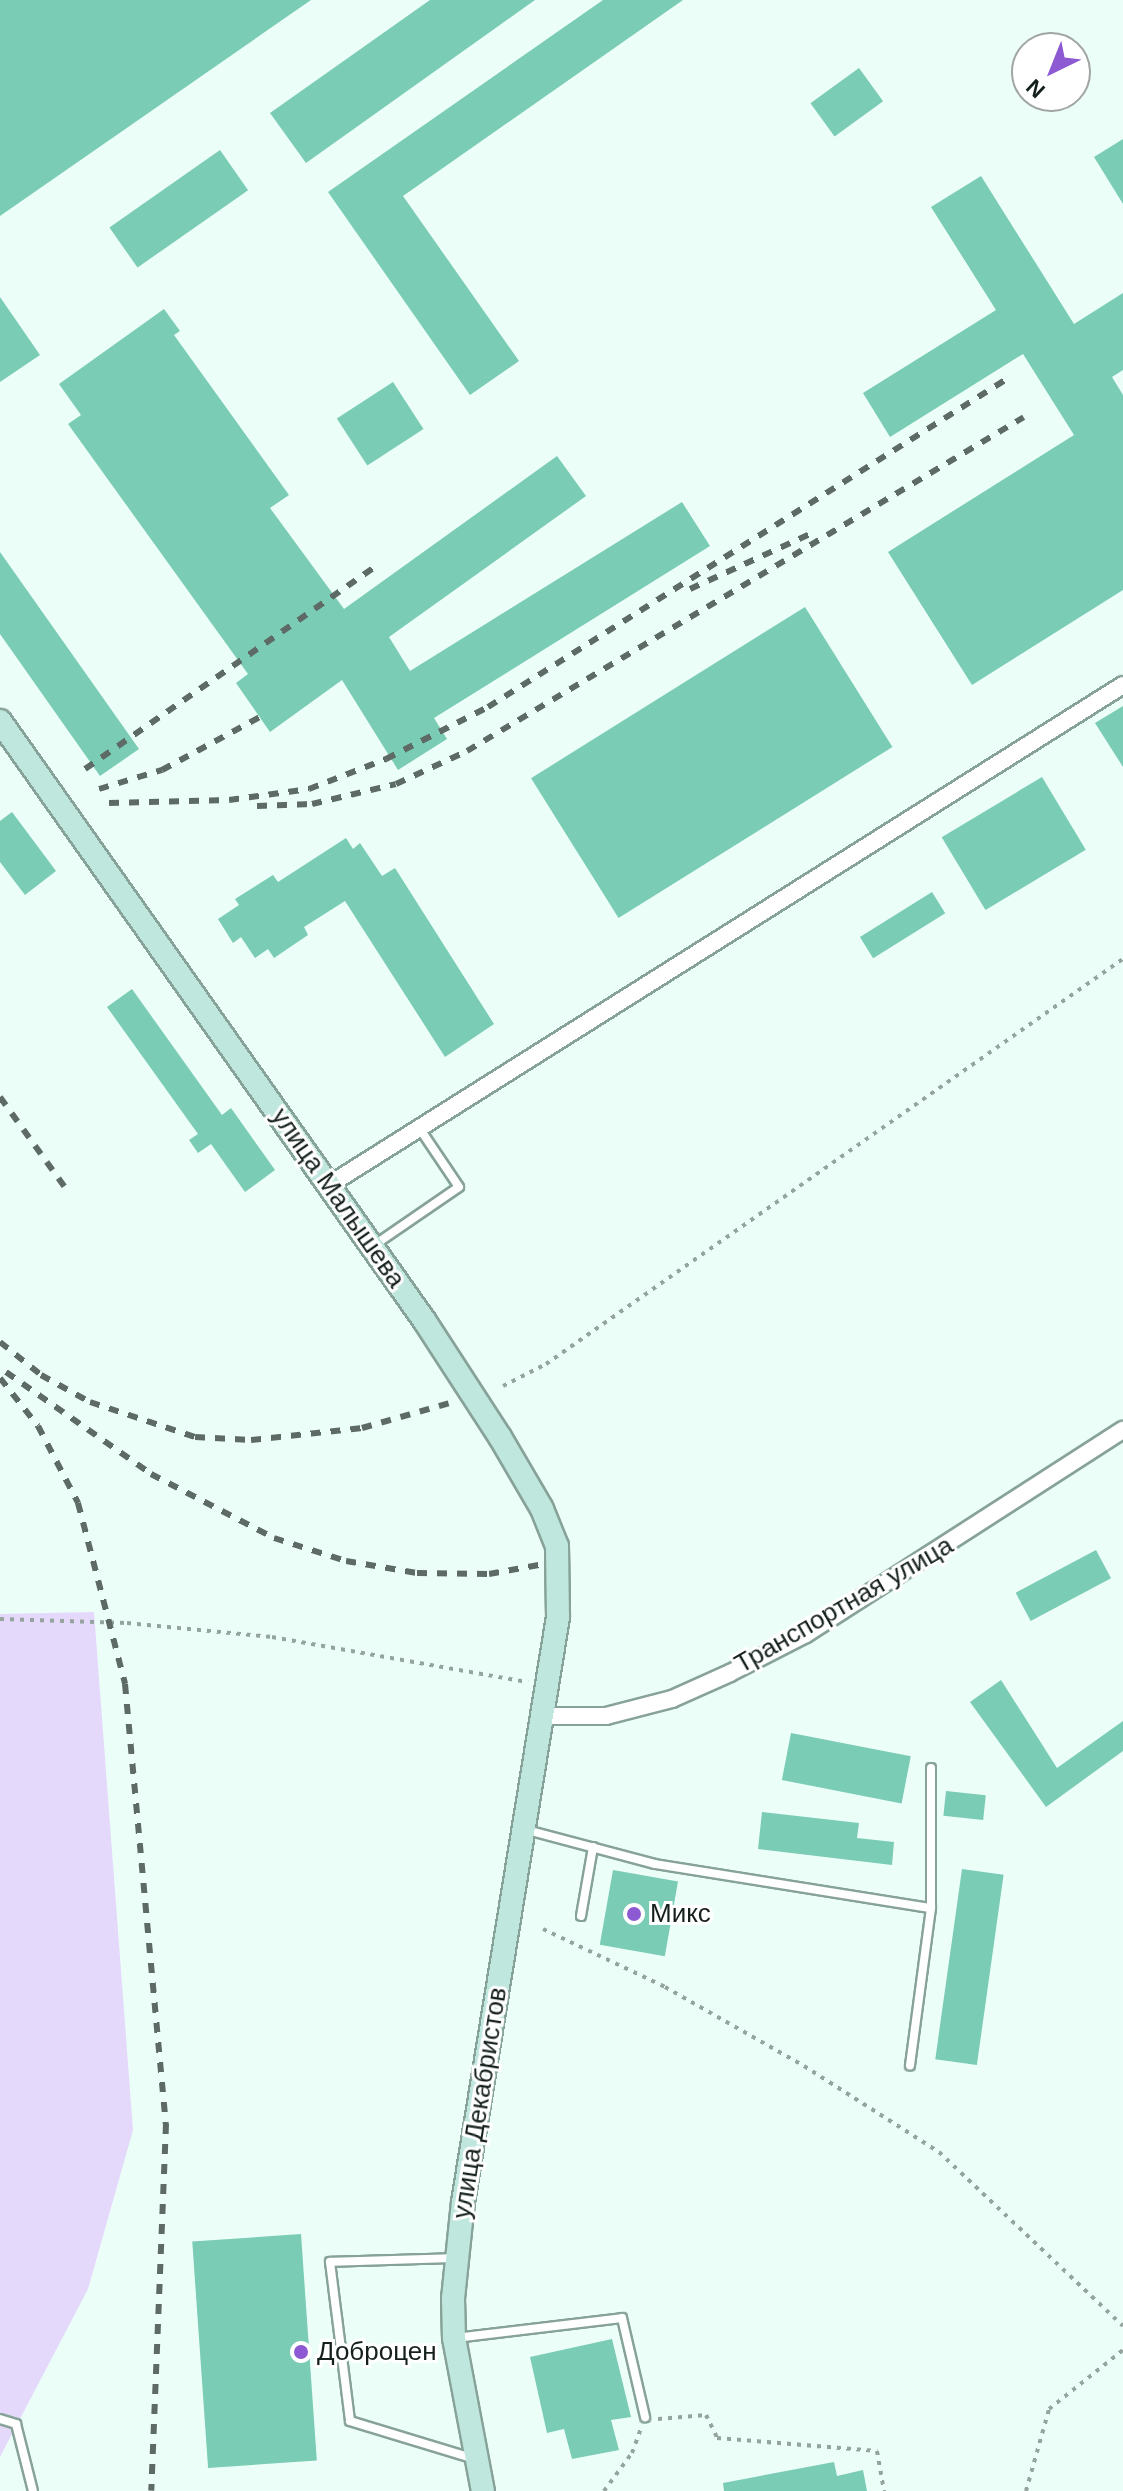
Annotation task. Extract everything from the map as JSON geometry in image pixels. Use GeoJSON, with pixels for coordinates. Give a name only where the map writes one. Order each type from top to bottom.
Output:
{"type":"FeatureCollection","features":[{"type":"Feature","properties":{"kind":"main road","name":"улица Малышева"},"geometry":{"type":"LineString","coordinates":[[0,721],[372,1247],[542,1509],[557,1546],[561,1578],[541,1716]]}},
{"type":"Feature","properties":{"kind":"main road","name":"улица Декабристов"},"geometry":{"type":"LineString","coordinates":[[483,2491],[454,2338],[457,2258],[541,1716]]}},
{"type":"Feature","properties":{"kind":"street"},"geometry":{"type":"LineString","coordinates":[[329,1185],[1123,685]]}},
{"type":"Feature","properties":{"kind":"street","name":"Транспортная улица"},"geometry":{"type":"LineString","coordinates":[[541,1716],[606,1716],[672,1699],[730,1673],[820,1625],[1123,1430]]}},
{"type":"Feature","properties":{"kind":"lane"},"geometry":{"type":"LineString","coordinates":[[372,1247],[459,1187],[420,1129]]}},
{"type":"Feature","properties":{"kind":"lane"},"geometry":{"type":"LineString","coordinates":[[910,2066],[931,1908],[931,1768]]}},
{"type":"Feature","properties":{"kind":"lane"},"geometry":{"type":"LineString","coordinates":[[522,1829],[655,1864],[931,1908]]}},
{"type":"Feature","properties":{"kind":"lane"},"geometry":{"type":"LineString","coordinates":[[581,1916],[593,1847]]}},
{"type":"Feature","properties":{"kind":"lane"},"geometry":{"type":"LineString","coordinates":[[457,2258],[330,2262],[350,2421],[476,2459]]}},
{"type":"Feature","properties":{"kind":"lane"},"geometry":{"type":"LineString","coordinates":[[454,2338],[622,2318],[645,2417]]}},
{"type":"Feature","properties":{"kind":"lane"},"geometry":{"type":"LineString","coordinates":[[0,2419],[16,2424],[33,2491]]}},
{"type":"Feature","properties":{"kind":"path"},"geometry":{"type":"LineString","coordinates":[[503,1386],[546,1364],[1123,959]]}},
{"type":"Feature","properties":{"kind":"path"},"geometry":{"type":"LineString","coordinates":[[0,1619],[127,1623],[272,1637],[546,1685]]}},
{"type":"Feature","properties":{"kind":"path"},"geometry":{"type":"LineString","coordinates":[[543,1929],[665,1987],[804,2066],[939,2152],[1123,2326]]}},
{"type":"Feature","properties":{"kind":"path"},"geometry":{"type":"LineString","coordinates":[[1026,2491],[1049,2409],[1123,2350]]}},
{"type":"Feature","properties":{"kind":"path"},"geometry":{"type":"LineString","coordinates":[[604,2491],[632,2453],[645,2417],[668,2421],[706,2415],[717,2438],[877,2451],[884,2491]]}},
{"type":"Feature","properties":{"kind":"shaded area"},"geometry":{"type":"Polygon","coordinates":[[[94,1612],[133,2130],[88,2289],[0,2457],[0,1614],[94,1612]]]}},
{"type":"Feature","properties":{"kind":"building"},"geometry":{"type":"Polygon","coordinates":[[[0,0],[311,0],[0,216],[0,0]]]}},
{"type":"Feature","properties":{"kind":"building"},"geometry":{"type":"Polygon","coordinates":[[[430,0],[535,0],[306,163],[270,113],[430,0]]]}},
{"type":"Feature","properties":{"kind":"building"},"geometry":{"type":"Polygon","coordinates":[[[603,0],[683,0],[403,196],[519,361],[470,395],[328,192],[603,0]]]}},
{"type":"Feature","properties":{"kind":"building"},"geometry":{"type":"Polygon","coordinates":[[[859,68],[883,101],[835,136],[810,103],[859,68]]]}},
{"type":"Feature","properties":{"kind":"building"},"geometry":{"type":"Polygon","coordinates":[[[1123,139],[1123,204],[1094,157],[1123,139]]]}},
{"type":"Feature","properties":{"kind":"building"},"geometry":{"type":"Polygon","coordinates":[[[220,150],[248,190],[138,268],[109,227],[220,150]]]}},
{"type":"Feature","properties":{"kind":"building"},"geometry":{"type":"Polygon","coordinates":[[[981,176],[1074,324],[1123,293],[1123,370],[1112,377],[1123,395],[1123,590],[972,685],[888,552],[1074,435],[1023,354],[890,437],[863,393],[996,310],[931,207],[981,176]]]}},
{"type":"Feature","properties":{"kind":"building"},"geometry":{"type":"Polygon","coordinates":[[[0,297],[40,355],[0,382],[0,297]]]}},
{"type":"Feature","properties":{"kind":"building"},"geometry":{"type":"Polygon","coordinates":[[[164,309],[180,331],[174,335],[289,495],[270,508],[344,609],[557,456],[586,496],[389,637],[410,671],[682,502],[710,546],[434,718],[447,739],[398,770],[342,680],[270,732],[236,683],[248,674],[68,424],[81,415],[59,384],[164,309]]]}},
{"type":"Feature","properties":{"kind":"building"},"geometry":{"type":"Polygon","coordinates":[[[393,382],[423,429],[367,465],[337,418],[393,382]]]}},
{"type":"Feature","properties":{"kind":"building"},"geometry":{"type":"Polygon","coordinates":[[[0,552],[139,749],[100,776],[0,634],[0,552]]]}},
{"type":"Feature","properties":{"kind":"building"},"geometry":{"type":"Polygon","coordinates":[[[805,607],[892,747],[619,918],[531,778],[805,607]]]}},
{"type":"Feature","properties":{"kind":"building"},"geometry":{"type":"Polygon","coordinates":[[[1123,706],[1123,767],[1095,723],[1123,706]]]}},
{"type":"Feature","properties":{"kind":"building"},"geometry":{"type":"Polygon","coordinates":[[[1042,777],[1086,850],[985,910],[942,837],[1042,777]]]}},
{"type":"Feature","properties":{"kind":"building"},"geometry":{"type":"Polygon","coordinates":[[[12,812],[56,871],[25,895],[0,862],[0,821],[12,812]]]}},
{"type":"Feature","properties":{"kind":"building"},"geometry":{"type":"Polygon","coordinates":[[[346,838],[353,849],[360,843],[382,876],[395,868],[494,1024],[445,1057],[345,901],[304,927],[308,935],[274,958],[268,949],[255,958],[241,937],[233,943],[218,919],[239,905],[235,899],[273,875],[278,882],[346,838]]]}},
{"type":"Feature","properties":{"kind":"building"},"geometry":{"type":"Polygon","coordinates":[[[932,892],[945,913],[873,958],[860,937],[932,892]]]}},
{"type":"Feature","properties":{"kind":"building"},"geometry":{"type":"Polygon","coordinates":[[[132,989],[222,1115],[231,1108],[275,1170],[245,1192],[211,1144],[198,1153],[189,1140],[198,1134],[107,1007],[132,989]]]}},
{"type":"Feature","properties":{"kind":"building"},"geometry":{"type":"Polygon","coordinates":[[[1096,1550],[1111,1578],[1031,1621],[1016,1593],[1096,1550]]]}},
{"type":"Feature","properties":{"kind":"building"},"geometry":{"type":"Polygon","coordinates":[[[1001,1680],[1057,1768],[1123,1721],[1123,1751],[1046,1807],[970,1702],[1001,1680]]]}},
{"type":"Feature","properties":{"kind":"building"},"geometry":{"type":"Polygon","coordinates":[[[791,1733],[911,1756],[902,1803],[782,1780],[791,1733]]]}},
{"type":"Feature","properties":{"kind":"building"},"geometry":{"type":"Polygon","coordinates":[[[946,1791],[986,1795],[983,1820],[943,1816],[946,1791]]]}},
{"type":"Feature","properties":{"kind":"building"},"geometry":{"type":"Polygon","coordinates":[[[762,1812],[859,1823],[857,1838],[894,1842],[892,1865],[758,1849],[762,1812]]]}},
{"type":"Feature","properties":{"kind":"building"},"geometry":{"type":"Polygon","coordinates":[[[962,1869],[1004,1875],[977,2065],[935,2059],[962,1869]]]}},
{"type":"Feature","properties":{"kind":"building"},"geometry":{"type":"Polygon","coordinates":[[[613,1870],[678,1881],[665,1956],[600,1945],[613,1870]]]}},
{"type":"Feature","properties":{"kind":"building"},"geometry":{"type":"Polygon","coordinates":[[[301,2234],[317,2460],[208,2468],[192,2242],[301,2234]]]}},
{"type":"Feature","properties":{"kind":"building"},"geometry":{"type":"Polygon","coordinates":[[[612,2339],[631,2417],[611,2420],[619,2450],[572,2459],[564,2429],[547,2433],[530,2357],[612,2339]]]}},
{"type":"Feature","properties":{"kind":"building"},"geometry":{"type":"Polygon","coordinates":[[[834,2462],[837,2476],[863,2470],[867,2491],[724,2491],[723,2483],[834,2462]]]}},
{"type":"Feature","properties":{"kind":"railway"},"geometry":{"type":"LineString","coordinates":[[109,803],[229,800],[309,789],[386,759],[488,707],[1005,380]]}},
{"type":"Feature","properties":{"kind":"railway"},"geometry":{"type":"LineString","coordinates":[[257,806],[312,804],[396,784],[467,751],[1024,417]]}},
{"type":"Feature","properties":{"kind":"railway"},"geometry":{"type":"LineString","coordinates":[[690,589],[810,534]]}},
{"type":"Feature","properties":{"kind":"railway"},"geometry":{"type":"LineString","coordinates":[[85,769],[379,564]]}},
{"type":"Feature","properties":{"kind":"railway"},"geometry":{"type":"LineString","coordinates":[[99,789],[162,770],[260,717]]}},
{"type":"Feature","properties":{"kind":"railway"},"geometry":{"type":"LineString","coordinates":[[0,1097],[69,1193]]}},
{"type":"Feature","properties":{"kind":"railway"},"geometry":{"type":"LineString","coordinates":[[0,1342],[41,1375],[90,1402],[195,1437],[251,1440],[362,1428],[457,1401]]}},
{"type":"Feature","properties":{"kind":"railway"},"geometry":{"type":"LineString","coordinates":[[6,1372],[151,1474],[274,1538],[346,1561],[417,1573],[489,1574],[544,1564]]}},
{"type":"Feature","properties":{"kind":"railway"},"geometry":{"type":"LineString","coordinates":[[0,1378],[38,1426],[78,1503],[125,1684],[166,2124],[151,2491]]}},
{"type":"Feature","properties":{"kind":"place","name":"Микс"},"geometry":{"type":"Point","coordinates":[634,1914]}},
{"type":"Feature","properties":{"kind":"place","name":"Доброцен"},"geometry":{"type":"Point","coordinates":[301,2352]}}]}
